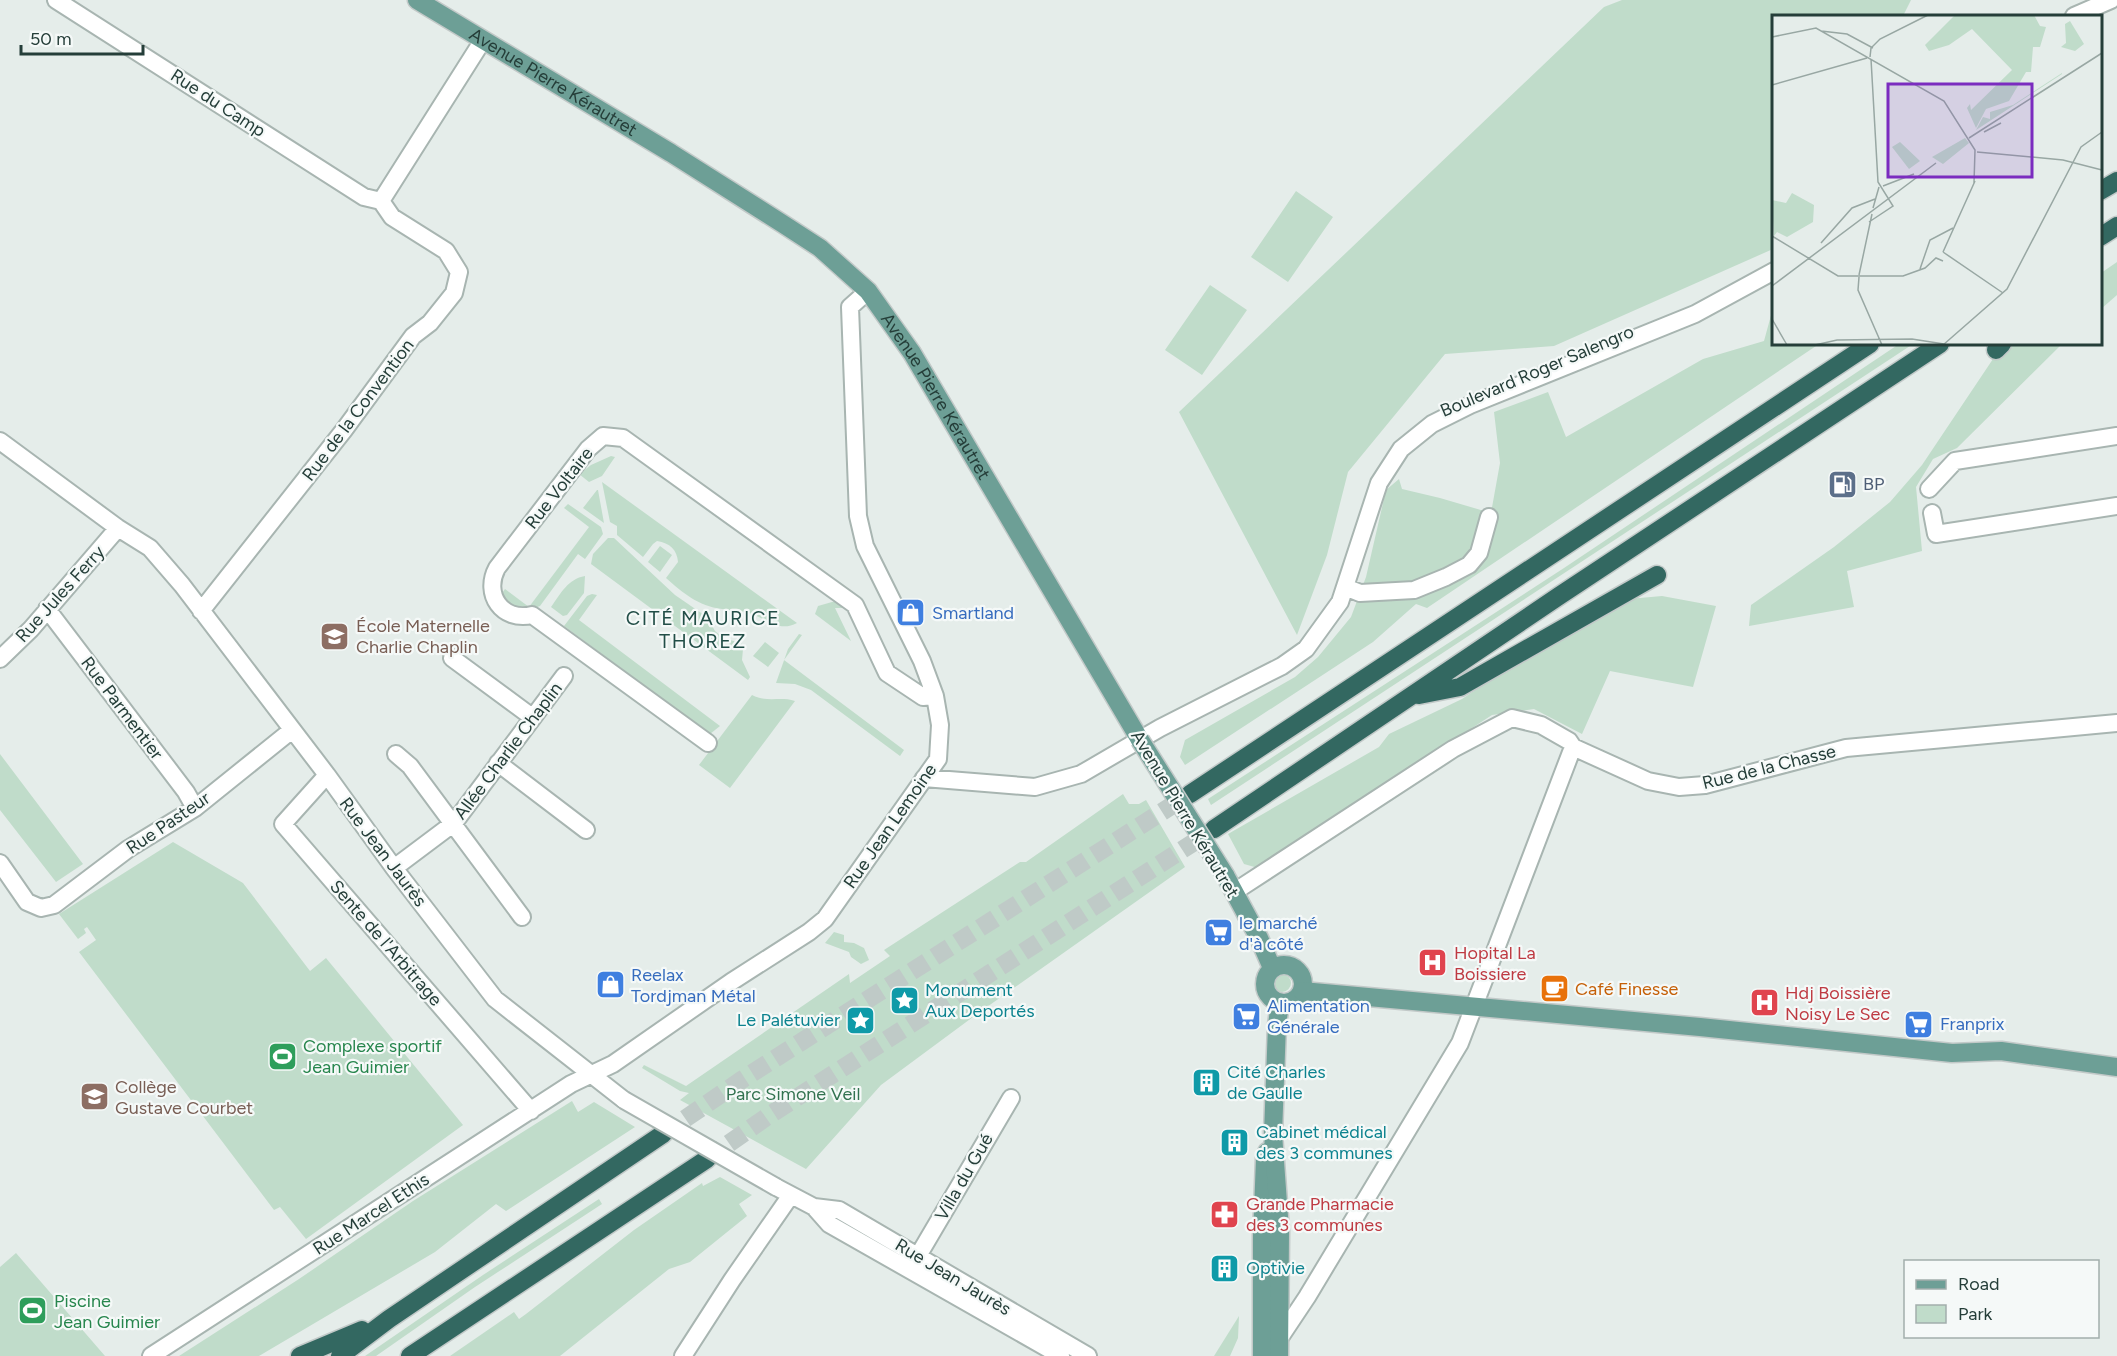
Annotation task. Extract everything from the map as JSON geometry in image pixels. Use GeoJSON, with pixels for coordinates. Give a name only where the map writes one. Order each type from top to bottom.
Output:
{"type":"FeatureCollection","features":[{"type":"Feature","properties":{"kind":"highway"},"geometry":{"type":"LineString","coordinates":[[2102,190],[2117,180]]}},
{"type":"Feature","properties":{"kind":"highway"},"geometry":{"type":"LineString","coordinates":[[2102,236],[2117,226]]}},
{"type":"Feature","properties":{"kind":"highway"},"geometry":{"type":"LineString","coordinates":[[1190,794],[1868,345]]}},
{"type":"Feature","properties":{"kind":"highway"},"geometry":{"type":"LineString","coordinates":[[1214,829],[1938,345]]}},
{"type":"Feature","properties":{"kind":"highway"},"geometry":{"type":"LineString","coordinates":[[1411,696],[1460,687],[1656,575]]}},
{"type":"Feature","properties":{"kind":"highway"},"geometry":{"type":"LineString","coordinates":[[340,1356],[389,1319],[663,1134]]}},
{"type":"Feature","properties":{"kind":"highway"},"geometry":{"type":"LineString","coordinates":[[410,1356],[707,1159]]}},
{"type":"Feature","properties":{"kind":"highway"},"geometry":{"type":"LineString","coordinates":[[300,1356],[389,1319]]}},
{"type":"Feature","properties":{"kind":"main road","name":"Avenue Pierre Kérautret"},"geometry":{"type":"LineString","coordinates":[[417,0],[671,153],[820,248],[868,291],[912,353],[1140,740],[1225,875],[1272,968]]}},
{"type":"Feature","properties":{"kind":"main road"},"geometry":{"type":"LineString","coordinates":[[1280,964],[1289,965],[1297,969],[1302,976],[1304,984],[1302,992],[1293,1001],[1280,1003],[1266,992],[1264,984],[1266,975],[1280,964]]}},
{"type":"Feature","properties":{"kind":"main road"},"geometry":{"type":"LineString","coordinates":[[1302,992],[1700,1027],[1952,1053],[2001,1051],[2110,1066]]}},
{"type":"Feature","properties":{"kind":"main road"},"geometry":{"type":"LineString","coordinates":[[1279,1347],[1280,1231],[1273,1134],[1280,1003]]}},
{"type":"Feature","properties":{"kind":"main road"},"geometry":{"type":"LineString","coordinates":[[1262,1356],[1262,1236],[1265,1158],[1273,1134]]}},
{"type":"Feature","properties":{"kind":"street","name":"Rue du Camp"},"geometry":{"type":"LineString","coordinates":[[56,0],[364,197],[381,201]]}},
{"type":"Feature","properties":{"kind":"street"},"geometry":{"type":"LineString","coordinates":[[2076,15],[2111,0]]}},
{"type":"Feature","properties":{"kind":"street"},"geometry":{"type":"LineString","coordinates":[[381,201],[483,40]]}},
{"type":"Feature","properties":{"kind":"street","name":"Rue de la Convention"},"geometry":{"type":"LineString","coordinates":[[201,611],[344,430],[413,336],[430,323],[454,293],[459,272],[446,250],[392,217],[381,201]]}},
{"type":"Feature","properties":{"kind":"street","name":"Boulevard Roger Salengro"},"geometry":{"type":"LineString","coordinates":[[924,778],[1035,787],[1081,774],[1140,740],[1282,666],[1306,649],[1340,602],[1353,561],[1353,525],[1371,478],[1395,443],[1428,417],[1461,400],[1695,304],[1703,310],[1772,272]]}},
{"type":"Feature","properties":{"kind":"street","name":"Rue Jean Lemoine"},"geometry":{"type":"LineString","coordinates":[[592,1074],[613,1064],[825,919],[938,759],[940,725],[935,696],[922,661],[865,546],[858,516],[850,307],[868,291]]}},
{"type":"Feature","properties":{"kind":"street","name":"Rue Voltaire"},"geometry":{"type":"LineString","coordinates":[[708,743],[532,615],[510,614],[495,599],[491,584],[497,568],[588,449],[603,436],[623,438],[855,605],[887,673],[922,697],[935,696]]}},
{"type":"Feature","properties":{"kind":"street"},"geometry":{"type":"LineString","coordinates":[[1929,489],[1955,461],[2117,436]]}},
{"type":"Feature","properties":{"kind":"street","name":"Rue Jean Jaurès"},"geometry":{"type":"LineString","coordinates":[[0,441],[118,528],[150,548],[182,585],[495,999],[624,1100],[814,1207],[839,1210],[1088,1356]]}},
{"type":"Feature","properties":{"kind":"street"},"geometry":{"type":"LineString","coordinates":[[1932,513],[1936,534],[2117,506]]}},
{"type":"Feature","properties":{"kind":"street"},"geometry":{"type":"LineString","coordinates":[[1345,587],[1360,593],[1414,590],[1446,577],[1468,565],[1479,553],[1489,517]]}},
{"type":"Feature","properties":{"kind":"street","name":"Rue Jules Ferry"},"geometry":{"type":"LineString","coordinates":[[0,659],[31,628],[118,528]]}},
{"type":"Feature","properties":{"kind":"street","name":"Rue Parmentier"},"geometry":{"type":"LineString","coordinates":[[48,609],[186,792],[195,808]]}},
{"type":"Feature","properties":{"kind":"street"},"geometry":{"type":"LineString","coordinates":[[452,658],[532,717]]}},
{"type":"Feature","properties":{"kind":"street","name":"Allée Charlie Chaplin"},"geometry":{"type":"LineString","coordinates":[[394,868],[454,823],[564,676]]}},
{"type":"Feature","properties":{"kind":"street","name":"Rue de la Chasse"},"geometry":{"type":"LineString","coordinates":[[1234,892],[1453,749],[1512,718],[1541,725],[1569,741],[1573,747],[1648,781],[1679,787],[1706,785],[1846,748],[2117,723]]}},
{"type":"Feature","properties":{"kind":"street","name":"Rue Pasteur"},"geometry":{"type":"LineString","coordinates":[[0,863],[27,902],[40,908],[54,905],[128,849],[195,808],[292,730]]}},
{"type":"Feature","properties":{"kind":"street"},"geometry":{"type":"LineString","coordinates":[[1279,1347],[1460,1043],[1573,747]]}},
{"type":"Feature","properties":{"kind":"street"},"geometry":{"type":"LineString","coordinates":[[396,754],[410,766],[522,917]]}},
{"type":"Feature","properties":{"kind":"street"},"geometry":{"type":"LineString","coordinates":[[498,763],[586,830]]}},
{"type":"Feature","properties":{"kind":"street","name":"Sente de l'Arbitrage"},"geometry":{"type":"LineString","coordinates":[[327,775],[283,824],[531,1111]]}},
{"type":"Feature","properties":{"kind":"street","name":"Rue Marcel Ethis"},"geometry":{"type":"LineString","coordinates":[[151,1356],[571,1084],[592,1074]]}},
{"type":"Feature","properties":{"kind":"street","name":"Villa du Gué"},"geometry":{"type":"LineString","coordinates":[[918,1256],[1011,1098]]}},
{"type":"Feature","properties":{"kind":"street"},"geometry":{"type":"LineString","coordinates":[[683,1356],[783,1191]]}},
{"type":"Feature","properties":{"kind":"street","name":"Rue Jean Jaurès"},"geometry":{"type":"LineString","coordinates":[[814,1207],[829,1224],[1061,1356]]}},
{"type":"Feature","properties":{"kind":"green space"},"geometry":{"type":"Polygon","coordinates":[[[1622,0],[1911,0],[1904,15],[1772,15],[1772,249],[1554,346],[1445,354],[1348,472],[1327,555],[1297,635],[1179,412],[1604,7],[1622,0]]]}},
{"type":"Feature","properties":{"kind":"green space"},"geometry":{"type":"Polygon","coordinates":[[[1296,191],[1333,217],[1288,282],[1251,257],[1296,191]]]}},
{"type":"Feature","properties":{"kind":"green space"},"geometry":{"type":"Polygon","coordinates":[[[2117,262],[2117,295],[2102,308],[2102,272],[2117,262]]]}},
{"type":"Feature","properties":{"kind":"green space"},"geometry":{"type":"Polygon","coordinates":[[[1210,285],[1247,310],[1202,375],[1165,350],[1210,285]]]}},
{"type":"Feature","properties":{"kind":"green space"},"geometry":{"type":"Polygon","coordinates":[[[1772,312],[1772,345],[1818,345],[1427,608],[1416,604],[1373,642],[1185,765],[1180,757],[1185,740],[1295,677],[1318,657],[1351,617],[1366,577],[1386,490],[1399,479],[1402,489],[1491,513],[1500,463],[1494,412],[1548,392],[1566,437],[1703,359],[1764,341],[1772,312]]]}},
{"type":"Feature","properties":{"kind":"green space"},"geometry":{"type":"Polygon","coordinates":[[[1898,345],[1911,345],[1211,805],[1208,799],[1564,568],[1898,345]]]}},
{"type":"Feature","properties":{"kind":"green space"},"geometry":{"type":"Polygon","coordinates":[[[2006,345],[2061,345],[1957,448],[1933,459],[1916,487],[1922,551],[1847,571],[1854,607],[1749,626],[1751,605],[1834,547],[1890,502],[1922,465],[1997,353],[2006,345]]]}},
{"type":"Feature","properties":{"kind":"green space"},"geometry":{"type":"Polygon","coordinates":[[[611,456],[615,457],[602,476],[589,482],[579,474],[591,465],[611,456]]]}},
{"type":"Feature","properties":{"kind":"green space"},"geometry":{"type":"Polygon","coordinates":[[[602,482],[797,623],[790,626],[778,626],[746,612],[706,605],[685,594],[666,578],[678,562],[672,548],[666,543],[657,541],[643,557],[617,535],[617,526],[610,522],[602,482]]]}},
{"type":"Feature","properties":{"kind":"green space"},"geometry":{"type":"Polygon","coordinates":[[[598,490],[604,523],[583,508],[598,490]]]}},
{"type":"Feature","properties":{"kind":"green space"},"geometry":{"type":"Polygon","coordinates":[[[568,504],[601,527],[603,534],[585,559],[578,554],[540,606],[515,610],[500,596],[505,589],[529,607],[589,527],[564,508],[568,504]]]}},
{"type":"Feature","properties":{"kind":"green space"},"geometry":{"type":"Polygon","coordinates":[[[608,538],[614,538],[675,595],[707,617],[715,631],[722,637],[742,644],[742,660],[750,677],[748,680],[591,564],[593,554],[608,538]]]}},
{"type":"Feature","properties":{"kind":"green space"},"geometry":{"type":"Polygon","coordinates":[[[660,546],[672,555],[660,572],[648,562],[660,546]]]}},
{"type":"Feature","properties":{"kind":"green space"},"geometry":{"type":"Polygon","coordinates":[[[585,576],[584,593],[567,615],[563,616],[551,607],[569,583],[585,576]]]}},
{"type":"Feature","properties":{"kind":"green space"},"geometry":{"type":"Polygon","coordinates":[[[597,595],[579,620],[720,726],[710,734],[564,626],[587,596],[597,595]]]}},
{"type":"Feature","properties":{"kind":"green space"},"geometry":{"type":"Polygon","coordinates":[[[1662,596],[1716,606],[1693,687],[1610,671],[1582,734],[1534,709],[1492,715],[1258,868],[1244,864],[1228,834],[1379,747],[1389,734],[1462,699],[1508,668],[1629,599],[1662,596]]]}},
{"type":"Feature","properties":{"kind":"green space"},"geometry":{"type":"Polygon","coordinates":[[[839,602],[849,608],[835,608],[851,641],[815,614],[818,606],[839,602]]]}},
{"type":"Feature","properties":{"kind":"green space"},"geometry":{"type":"Polygon","coordinates":[[[799,634],[802,635],[784,660],[788,649],[799,634]]]}},
{"type":"Feature","properties":{"kind":"green space"},"geometry":{"type":"Polygon","coordinates":[[[765,642],[779,653],[768,667],[753,656],[765,642]]]}},
{"type":"Feature","properties":{"kind":"green space"},"geometry":{"type":"Polygon","coordinates":[[[784,660],[904,750],[900,756],[811,690],[795,684],[776,683],[784,660]]]}},
{"type":"Feature","properties":{"kind":"green space"},"geometry":{"type":"Polygon","coordinates":[[[752,695],[763,699],[795,701],[730,788],[699,765],[752,695]]]}},
{"type":"Feature","properties":{"kind":"green space"},"geometry":{"type":"Polygon","coordinates":[[[0,754],[83,864],[56,882],[0,810],[0,754]]]}},
{"type":"Feature","properties":{"kind":"green space","name":"Parc Simone Veil"},"geometry":{"type":"Polygon","coordinates":[[[1123,794],[1129,804],[1139,804],[1146,800],[1185,867],[881,1085],[806,1169],[680,1100],[689,1093],[680,1091],[642,1068],[644,1065],[686,1086],[849,974],[850,983],[890,956],[884,950],[1020,862],[1026,862],[1123,794]]]}},
{"type":"Feature","properties":{"kind":"green space","name":"Complexe sportif Jean Guimier"},"geometry":{"type":"Polygon","coordinates":[[[173,842],[243,883],[310,971],[326,958],[463,1125],[306,1239],[280,1207],[274,1210],[79,952],[96,940],[87,927],[84,929],[86,933],[78,939],[59,914],[173,842]]]}},
{"type":"Feature","properties":{"kind":"green space"},"geometry":{"type":"Polygon","coordinates":[[[834,932],[844,935],[844,942],[854,943],[864,948],[869,960],[861,964],[851,957],[849,952],[825,943],[834,932]]]}},
{"type":"Feature","properties":{"kind":"green space"},"geometry":{"type":"Polygon","coordinates":[[[1282,974],[1288,977],[1291,983],[1288,989],[1282,992],[1276,989],[1273,983],[1276,977],[1282,974]]]}},
{"type":"Feature","properties":{"kind":"green space"},"geometry":{"type":"Polygon","coordinates":[[[572,1101],[578,1112],[594,1102],[635,1127],[506,1211],[496,1204],[435,1252],[259,1356],[179,1356],[299,1279],[413,1201],[572,1101]]]}},
{"type":"Feature","properties":{"kind":"green space"},"geometry":{"type":"Polygon","coordinates":[[[720,1177],[752,1195],[739,1204],[747,1216],[690,1262],[669,1269],[560,1356],[450,1356],[514,1312],[519,1319],[634,1230],[702,1183],[703,1186],[720,1177]]]}},
{"type":"Feature","properties":{"kind":"green space"},"geometry":{"type":"Polygon","coordinates":[[[599,1199],[602,1204],[475,1287],[376,1356],[365,1356],[483,1275],[599,1199]]]}},
{"type":"Feature","properties":{"kind":"green space","name":"Piscine Jean Guimier"},"geometry":{"type":"Polygon","coordinates":[[[16,1253],[105,1356],[0,1356],[0,1267],[16,1253]]]}},
{"type":"Feature","properties":{"kind":"green space"},"geometry":{"type":"Polygon","coordinates":[[[1239,1316],[1238,1338],[1230,1356],[1214,1356],[1239,1316]]]}},
{"type":"Feature","properties":{"kind":"tunnel"},"geometry":{"type":"LineString","coordinates":[[663,1134],[743,1079],[1190,794]]}},
{"type":"Feature","properties":{"kind":"tunnel"},"geometry":{"type":"LineString","coordinates":[[707,1159],[768,1116],[1213,830]]}},
{"type":"Feature","properties":{"kind":"place","name":"BP"},"geometry":{"type":"Point","coordinates":[1842,484]}},
{"type":"Feature","properties":{"kind":"place","name":"Smartland"},"geometry":{"type":"Point","coordinates":[911,613]}},
{"type":"Feature","properties":{"kind":"place","name":"École Maternelle Charlie Chaplin"},"geometry":{"type":"Point","coordinates":[335,636]}},
{"type":"Feature","properties":{"kind":"place","name":"le marché d'à côté"},"geometry":{"type":"Point","coordinates":[1218,933]}},
{"type":"Feature","properties":{"kind":"place","name":"Hopital La Boissiere"},"geometry":{"type":"Point","coordinates":[1433,963]}},
{"type":"Feature","properties":{"kind":"place","name":"Reelax Tordjman Métal"},"geometry":{"type":"Point","coordinates":[610,985]}},
{"type":"Feature","properties":{"kind":"place","name":"Café Finesse"},"geometry":{"type":"Point","coordinates":[1554,989]}},
{"type":"Feature","properties":{"kind":"place","name":"Monument Aux Deportés"},"geometry":{"type":"Point","coordinates":[904,1000]}},
{"type":"Feature","properties":{"kind":"place","name":"Hdj Boissière Noisy Le Sec"},"geometry":{"type":"Point","coordinates":[1764,1003]}},
{"type":"Feature","properties":{"kind":"place","name":"Alimentation Générale"},"geometry":{"type":"Point","coordinates":[1246,1016]}},
{"type":"Feature","properties":{"kind":"place","name":"Le Palétuvier"},"geometry":{"type":"Point","coordinates":[861,1020]}},
{"type":"Feature","properties":{"kind":"place","name":"Franprix"},"geometry":{"type":"Point","coordinates":[1919,1024]}},
{"type":"Feature","properties":{"kind":"place","name":"Complexe sportif Jean Guimier"},"geometry":{"type":"Point","coordinates":[282,1056]}},
{"type":"Feature","properties":{"kind":"place","name":"Cité Charles de Gaulle"},"geometry":{"type":"Point","coordinates":[1206,1082]}},
{"type":"Feature","properties":{"kind":"place","name":"Collège Gustave Courbet"},"geometry":{"type":"Point","coordinates":[94,1097]}},
{"type":"Feature","properties":{"kind":"place","name":"Cabinet médical des 3 communes"},"geometry":{"type":"Point","coordinates":[1235,1142]}},
{"type":"Feature","properties":{"kind":"place","name":"Grande Pharmacie des 3 communes"},"geometry":{"type":"Point","coordinates":[1225,1214]}},
{"type":"Feature","properties":{"kind":"place","name":"Optivie"},"geometry":{"type":"Point","coordinates":[1225,1268]}},
{"type":"Feature","properties":{"kind":"place","name":"Piscine Jean Guimier"},"geometry":{"type":"Point","coordinates":[33,1311]}},
{"type":"Feature","properties":{"kind":"district","name":"CITÉ MAURICE THOREZ"},"geometry":{"type":"Point","coordinates":[703,630]}}]}
